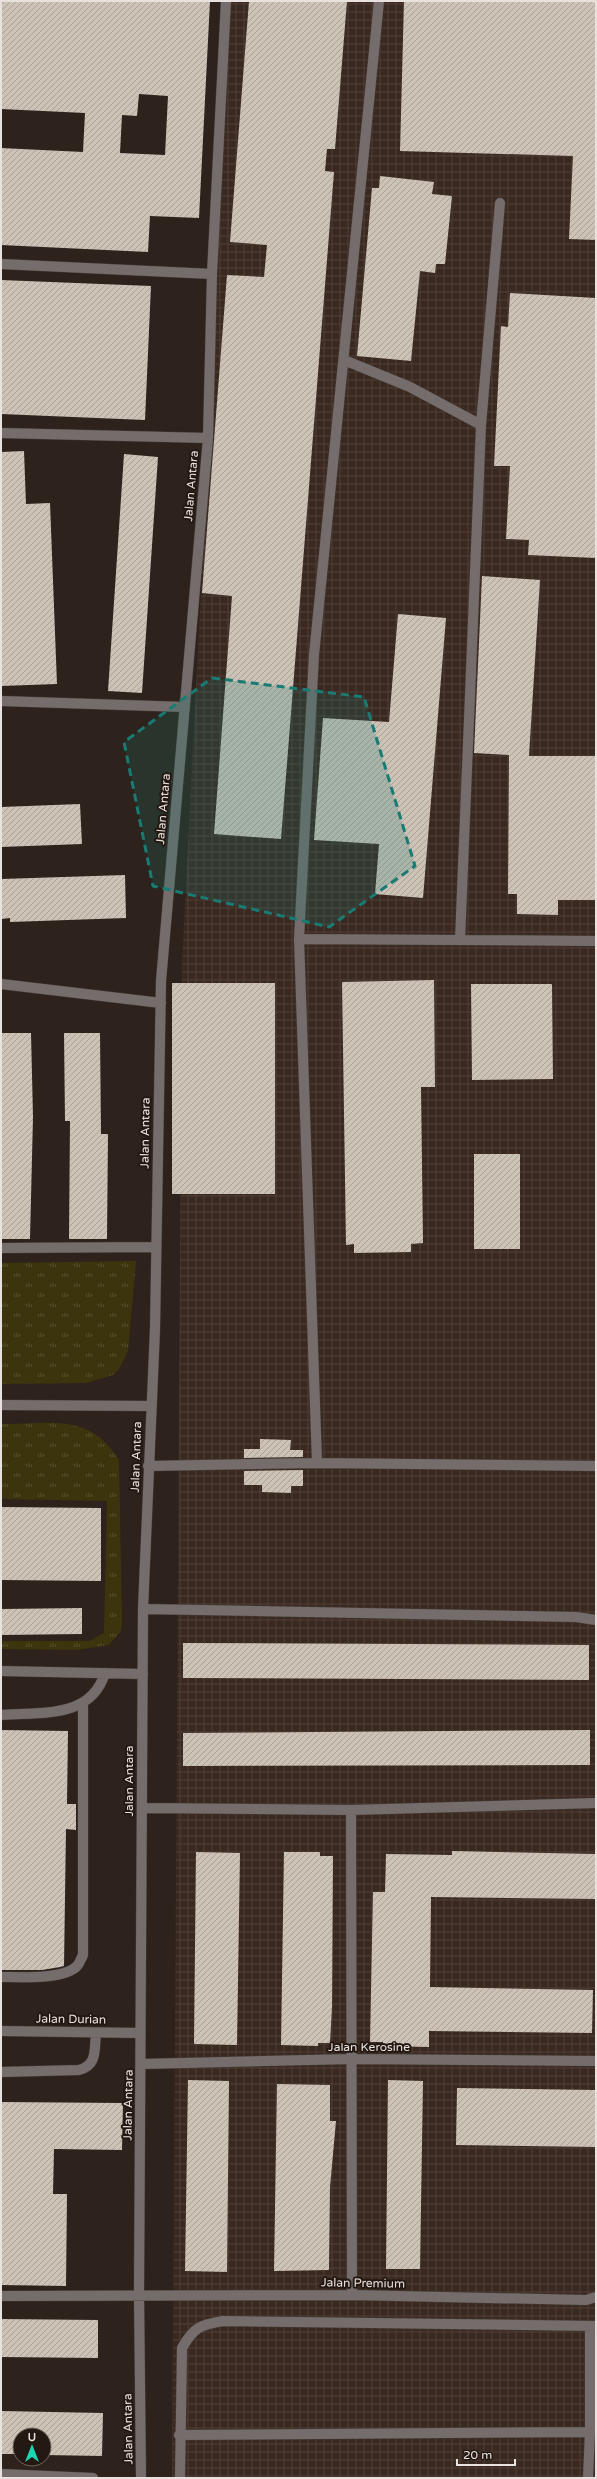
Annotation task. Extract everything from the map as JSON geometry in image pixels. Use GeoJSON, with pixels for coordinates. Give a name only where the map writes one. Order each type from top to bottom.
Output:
{"type":"FeatureCollection","features":[{"type":"Feature","properties":{"kind":"street","name":"Jalan Antara"},"geometry":{"type":"LineString","coordinates":[[141,2478],[139,2294],[142,2064],[140,2033],[143,1609],[156,1247],[161,1003],[208,438],[212,274],[226,1]]}},
{"type":"Feature","properties":{"kind":"street"},"geometry":{"type":"LineString","coordinates":[[317,1463],[299,939],[314,655],[379,1]]}},
{"type":"Feature","properties":{"kind":"street"},"geometry":{"type":"LineString","coordinates":[[460,940],[481,425],[500,203]]}},
{"type":"Feature","properties":{"kind":"street"},"geometry":{"type":"LineString","coordinates":[[1,264],[212,274]]}},
{"type":"Feature","properties":{"kind":"street"},"geometry":{"type":"LineString","coordinates":[[344,360],[410,387],[481,425]]}},
{"type":"Feature","properties":{"kind":"street"},"geometry":{"type":"LineString","coordinates":[[1,433],[208,438]]}},
{"type":"Feature","properties":{"kind":"street"},"geometry":{"type":"LineString","coordinates":[[1,701],[185,707]]}},
{"type":"Feature","properties":{"kind":"street"},"geometry":{"type":"LineString","coordinates":[[299,939],[596,941]]}},
{"type":"Feature","properties":{"kind":"street"},"geometry":{"type":"LineString","coordinates":[[1,984],[161,1003]]}},
{"type":"Feature","properties":{"kind":"street"},"geometry":{"type":"LineString","coordinates":[[1,1248],[156,1247]]}},
{"type":"Feature","properties":{"kind":"street"},"geometry":{"type":"LineString","coordinates":[[1,1405],[151,1406]]}},
{"type":"Feature","properties":{"kind":"street"},"geometry":{"type":"LineString","coordinates":[[148,1466],[317,1463],[596,1466]]}},
{"type":"Feature","properties":{"kind":"street"},"geometry":{"type":"LineString","coordinates":[[143,1609],[576,1617],[596,1620]]}},
{"type":"Feature","properties":{"kind":"street"},"geometry":{"type":"LineString","coordinates":[[1,1671],[143,1674]]}},
{"type":"Feature","properties":{"kind":"street"},"geometry":{"type":"LineString","coordinates":[[1,1715],[61,1711],[83,1703],[91,1699],[101,1688],[105,1673]]}},
{"type":"Feature","properties":{"kind":"street"},"geometry":{"type":"LineString","coordinates":[[1,1977],[46,1976],[67,1973],[77,1966],[83,1955],[83,1703]]}},
{"type":"Feature","properties":{"kind":"street"},"geometry":{"type":"LineString","coordinates":[[142,1808],[351,1810],[596,1803]]}},
{"type":"Feature","properties":{"kind":"street"},"geometry":{"type":"LineString","coordinates":[[351,1810],[352,2295]]}},
{"type":"Feature","properties":{"kind":"street","name":"Jalan Durian"},"geometry":{"type":"LineString","coordinates":[[1,2031],[140,2033]]}},
{"type":"Feature","properties":{"kind":"street"},"geometry":{"type":"LineString","coordinates":[[1,2072],[79,2070],[88,2068],[93,2060],[96,2032]]}},
{"type":"Feature","properties":{"kind":"street","name":"Jalan Kerosine"},"geometry":{"type":"LineString","coordinates":[[142,2064],[351,2059],[596,2061]]}},
{"type":"Feature","properties":{"kind":"street","name":"Jalan Premium"},"geometry":{"type":"LineString","coordinates":[[1,2296],[139,2294],[591,2298]]}},
{"type":"Feature","properties":{"kind":"street"},"geometry":{"type":"LineString","coordinates":[[180,2478],[179,2435],[182,2348],[190,2332],[202,2324],[223,2321],[593,2326],[588,2478]]}},
{"type":"Feature","properties":{"kind":"street"},"geometry":{"type":"LineString","coordinates":[[179,2435],[590,2432]]}},
{"type":"Feature","properties":{"kind":"street"},"geometry":{"type":"LineString","coordinates":[[1,2474],[94,2478]]}},
{"type":"Feature","properties":{"kind":"highlighted area"},"geometry":{"type":"Polygon","coordinates":[[[212,678],[364,697],[415,866],[329,927],[153,886],[124,742],[212,678]]]}},
{"type":"Feature","properties":{"kind":"shaded area"},"geometry":{"type":"Polygon","coordinates":[[[231,1],[596,1],[596,2478],[172,2478],[182,963],[231,1]]]}},
{"type":"Feature","properties":{"kind":"green space"},"geometry":{"type":"Polygon","coordinates":[[[136,1261],[128,1351],[119,1369],[113,1375],[86,1383],[1,1384],[1,1263],[136,1261]]]}},
{"type":"Feature","properties":{"kind":"green space"},"geometry":{"type":"Polygon","coordinates":[[[52,1423],[68,1424],[82,1428],[95,1434],[108,1445],[119,1460],[122,1622],[121,1631],[109,1645],[76,1650],[1,1649],[1,1641],[89,1641],[104,1633],[107,1501],[1,1499],[1,1424],[52,1423]]]}},
{"type":"Feature","properties":{"kind":"building"},"geometry":{"type":"Polygon","coordinates":[[[1,1],[210,1],[199,218],[150,216],[148,252],[1,245],[1,148],[83,152],[85,113],[1,109],[1,1]],[[139,94],[137,116],[122,115],[120,153],[165,155],[168,96],[139,94]]]}},
{"type":"Feature","properties":{"kind":"building"},"geometry":{"type":"Polygon","coordinates":[[[249,1],[347,1],[335,149],[327,149],[325,171],[334,172],[281,839],[214,834],[232,596],[202,593],[227,275],[264,277],[267,245],[230,242],[249,1]]]}},
{"type":"Feature","properties":{"kind":"building"},"geometry":{"type":"Polygon","coordinates":[[[404,1],[596,1],[596,240],[569,239],[573,156],[400,151],[404,1]]]}},
{"type":"Feature","properties":{"kind":"building"},"geometry":{"type":"Polygon","coordinates":[[[380,176],[434,182],[432,194],[452,196],[445,264],[436,264],[435,273],[420,271],[411,361],[357,356],[372,188],[379,188],[380,176]]]}},
{"type":"Feature","properties":{"kind":"building"},"geometry":{"type":"Polygon","coordinates":[[[1,280],[151,286],[145,420],[1,414],[1,280]]]}},
{"type":"Feature","properties":{"kind":"building"},"geometry":{"type":"Polygon","coordinates":[[[510,293],[596,298],[596,558],[528,555],[529,540],[506,539],[510,466],[494,466],[501,326],[508,327],[510,293]]]}},
{"type":"Feature","properties":{"kind":"building"},"geometry":{"type":"Polygon","coordinates":[[[24,451],[26,504],[50,503],[57,684],[1,686],[1,452],[24,451]]]}},
{"type":"Feature","properties":{"kind":"building"},"geometry":{"type":"Polygon","coordinates":[[[124,454],[158,457],[142,693],[108,691],[124,454]]]}},
{"type":"Feature","properties":{"kind":"building"},"geometry":{"type":"Polygon","coordinates":[[[482,576],[540,580],[529,756],[596,756],[596,900],[558,900],[558,915],[517,914],[517,894],[508,894],[509,755],[474,753],[482,576]]]}},
{"type":"Feature","properties":{"kind":"building"},"geometry":{"type":"Polygon","coordinates":[[[398,614],[446,618],[423,898],[375,894],[379,844],[314,840],[323,718],[389,722],[398,614]]]}},
{"type":"Feature","properties":{"kind":"building"},"geometry":{"type":"Polygon","coordinates":[[[80,804],[82,844],[1,847],[1,807],[80,804]]]}},
{"type":"Feature","properties":{"kind":"building"},"geometry":{"type":"Polygon","coordinates":[[[125,875],[126,918],[10,922],[10,918],[1,919],[1,879],[125,875]]]}},
{"type":"Feature","properties":{"kind":"building"},"geometry":{"type":"Polygon","coordinates":[[[434,980],[435,1087],[421,1087],[423,1243],[411,1244],[411,1252],[354,1253],[354,1244],[346,1245],[342,982],[434,980]]]}},
{"type":"Feature","properties":{"kind":"building"},"geometry":{"type":"Polygon","coordinates":[[[172,983],[275,983],[275,1194],[172,1194],[172,983]]]}},
{"type":"Feature","properties":{"kind":"building"},"geometry":{"type":"Polygon","coordinates":[[[471,984],[552,984],[553,1079],[472,1080],[471,984]]]}},
{"type":"Feature","properties":{"kind":"building"},"geometry":{"type":"Polygon","coordinates":[[[1,1033],[31,1033],[33,1117],[30,1239],[1,1239],[1,1033]]]}},
{"type":"Feature","properties":{"kind":"building"},"geometry":{"type":"Polygon","coordinates":[[[64,1033],[100,1033],[101,1134],[108,1134],[107,1239],[69,1239],[70,1121],[65,1121],[64,1033]]]}},
{"type":"Feature","properties":{"kind":"building"},"geometry":{"type":"Polygon","coordinates":[[[474,1154],[520,1154],[520,1249],[474,1249],[474,1154]]]}},
{"type":"Feature","properties":{"kind":"building"},"geometry":{"type":"Polygon","coordinates":[[[260,1439],[291,1440],[290,1450],[303,1450],[303,1457],[244,1458],[244,1449],[260,1449],[260,1439]]]}},
{"type":"Feature","properties":{"kind":"building"},"geometry":{"type":"Polygon","coordinates":[[[303,1470],[303,1486],[291,1486],[291,1493],[262,1492],[262,1485],[244,1485],[244,1471],[303,1470]]]}},
{"type":"Feature","properties":{"kind":"building"},"geometry":{"type":"Polygon","coordinates":[[[1,1507],[101,1508],[101,1581],[1,1580],[1,1507]]]}},
{"type":"Feature","properties":{"kind":"building"},"geometry":{"type":"Polygon","coordinates":[[[82,1608],[82,1634],[1,1635],[1,1609],[82,1608]]]}},
{"type":"Feature","properties":{"kind":"building"},"geometry":{"type":"Polygon","coordinates":[[[183,1643],[589,1645],[589,1680],[183,1678],[183,1643]]]}},
{"type":"Feature","properties":{"kind":"building"},"geometry":{"type":"Polygon","coordinates":[[[1,1730],[68,1731],[67,1804],[76,1804],[76,1830],[66,1829],[64,1966],[42,1970],[1,1970],[1,1730]]]}},
{"type":"Feature","properties":{"kind":"building"},"geometry":{"type":"Polygon","coordinates":[[[590,1730],[590,1765],[183,1766],[183,1733],[590,1730]]]}},
{"type":"Feature","properties":{"kind":"building"},"geometry":{"type":"Polygon","coordinates":[[[452,1851],[596,1854],[596,1899],[431,1897],[430,1987],[593,1990],[592,2033],[429,2031],[429,2047],[383,2046],[383,2042],[370,2042],[373,1892],[385,1892],[386,1854],[452,1855],[452,1851]]]}},
{"type":"Feature","properties":{"kind":"building"},"geometry":{"type":"Polygon","coordinates":[[[196,1852],[240,1853],[237,2045],[194,2044],[196,1852]]]}},
{"type":"Feature","properties":{"kind":"building"},"geometry":{"type":"Polygon","coordinates":[[[284,1852],[320,1852],[320,1856],[333,1856],[332,2007],[330,2043],[318,2043],[318,2046],[281,2045],[284,1852]]]}},
{"type":"Feature","properties":{"kind":"building"},"geometry":{"type":"Polygon","coordinates":[[[188,2080],[229,2081],[227,2272],[185,2271],[188,2080]]]}},
{"type":"Feature","properties":{"kind":"building"},"geometry":{"type":"Polygon","coordinates":[[[388,2080],[423,2081],[420,2269],[386,2269],[388,2080]]]}},
{"type":"Feature","properties":{"kind":"building"},"geometry":{"type":"Polygon","coordinates":[[[277,2084],[330,2085],[330,2121],[336,2121],[330,2187],[329,2270],[274,2271],[277,2084]]]}},
{"type":"Feature","properties":{"kind":"building"},"geometry":{"type":"Polygon","coordinates":[[[457,2088],[596,2090],[596,2147],[456,2145],[457,2088]]]}},
{"type":"Feature","properties":{"kind":"building"},"geometry":{"type":"Polygon","coordinates":[[[1,2102],[123,2103],[122,2150],[54,2149],[53,2194],[67,2194],[66,2286],[1,2285],[1,2102]]]}},
{"type":"Feature","properties":{"kind":"building"},"geometry":{"type":"Polygon","coordinates":[[[1,2319],[98,2320],[98,2358],[1,2357],[1,2319]]]}},
{"type":"Feature","properties":{"kind":"building"},"geometry":{"type":"Polygon","coordinates":[[[1,2411],[103,2413],[102,2456],[52,2455],[52,2427],[12,2427],[12,2454],[1,2454],[1,2411]]]}}]}
